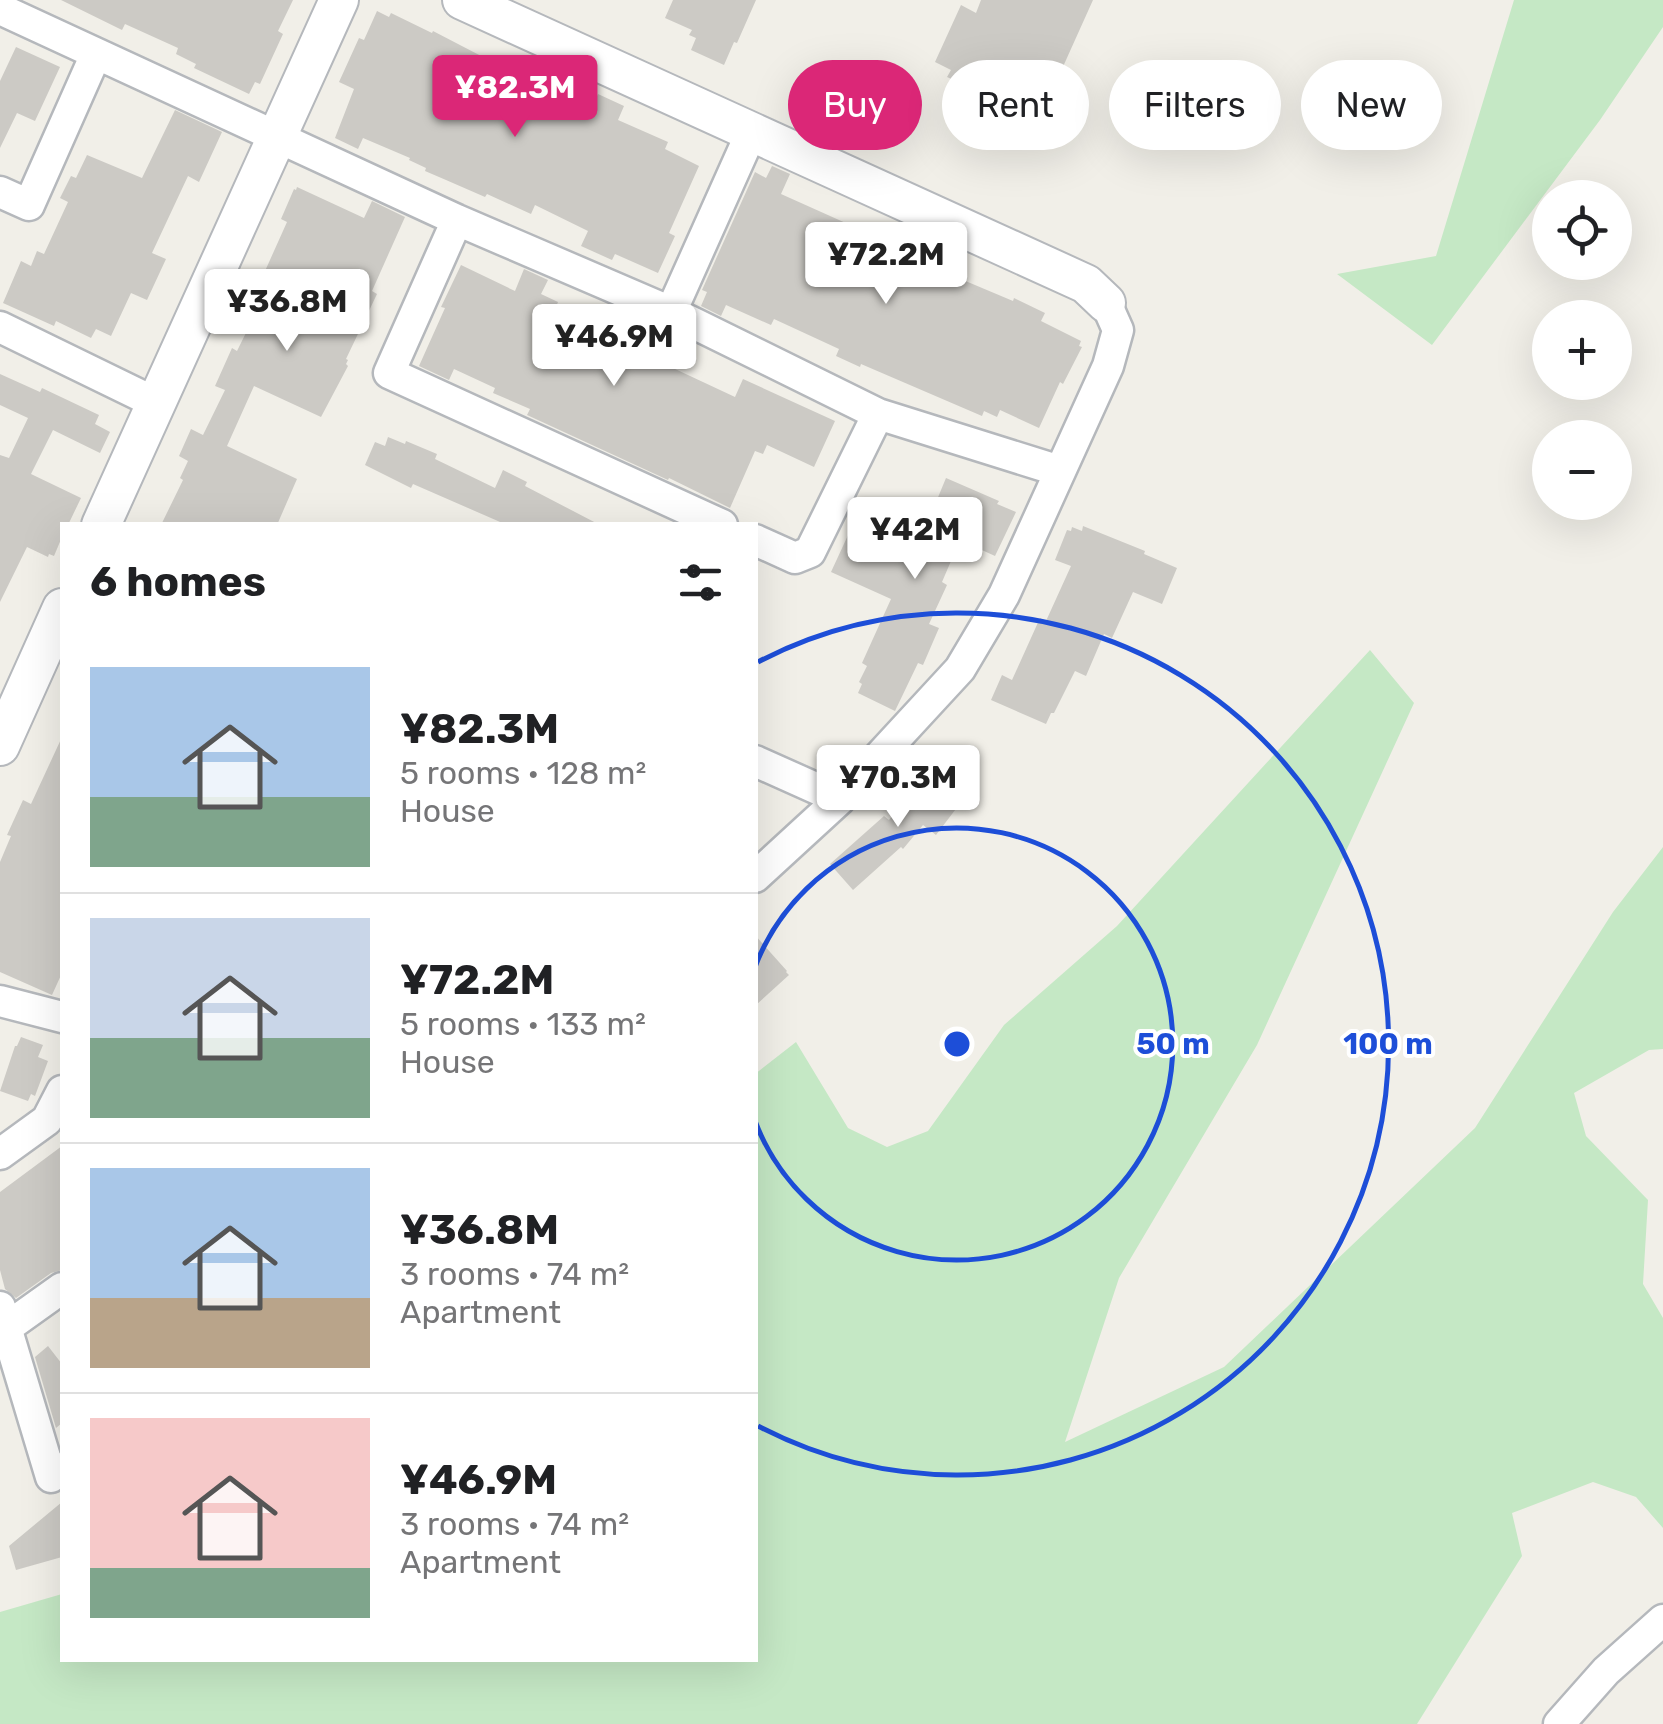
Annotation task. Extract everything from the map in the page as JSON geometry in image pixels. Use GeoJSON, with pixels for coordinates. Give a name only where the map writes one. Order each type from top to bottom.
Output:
{"type":"FeatureCollection","features":[{"type":"Feature","properties":{"kind":"street"},"geometry":{"type":"LineString","coordinates":[[102,522],[339,0]]}},
{"type":"Feature","properties":{"kind":"street"},"geometry":{"type":"LineString","coordinates":[[462,0],[1086,284],[1106,303],[1118,330],[1108,366],[1004,596],[960,669],[840,799],[758,874]]}},
{"type":"Feature","properties":{"kind":"street"},"geometry":{"type":"LineString","coordinates":[[0,10],[457,220],[671,312],[878,414],[1060,472]]}},
{"type":"Feature","properties":{"kind":"street"},"geometry":{"type":"LineString","coordinates":[[0,192],[29,205],[96,54]]}},
{"type":"Feature","properties":{"kind":"street"},"geometry":{"type":"LineString","coordinates":[[671,312],[752,131]]}},
{"type":"Feature","properties":{"kind":"street"},"geometry":{"type":"LineString","coordinates":[[457,220],[389,373],[715,522]]}},
{"type":"Feature","properties":{"kind":"street"},"geometry":{"type":"LineString","coordinates":[[0,328],[158,404]]}},
{"type":"Feature","properties":{"kind":"street"},"geometry":{"type":"LineString","coordinates":[[758,541],[795,558],[810,552],[878,414]]}},
{"type":"Feature","properties":{"kind":"street"},"geometry":{"type":"LineString","coordinates":[[0,746],[7,707],[60,612]]}},
{"type":"Feature","properties":{"kind":"street"},"geometry":{"type":"LineString","coordinates":[[758,762],[840,799]]}},
{"type":"Feature","properties":{"kind":"street"},"geometry":{"type":"LineString","coordinates":[[0,1001],[60,1016]]}},
{"type":"Feature","properties":{"kind":"street"},"geometry":{"type":"LineString","coordinates":[[0,1154],[47,1120],[60,1095]]}},
{"type":"Feature","properties":{"kind":"street"},"geometry":{"type":"LineString","coordinates":[[60,1289],[3,1317],[51,1477],[60,1470]]}},
{"type":"Feature","properties":{"kind":"street"},"geometry":{"type":"LineString","coordinates":[[1559,1724],[1606,1671],[1663,1620]]}},
{"type":"Feature","properties":{"kind":"green space"},"geometry":{"type":"Polygon","coordinates":[[[1514,0],[1663,0],[1663,27],[1555,180],[1532,180],[1532,211],[1432,345],[1337,274],[1436,256],[1514,0]]]}},
{"type":"Feature","properties":{"kind":"green space"},"geometry":{"type":"Polygon","coordinates":[[[1370,650],[1414,703],[1257,1045],[1119,1278],[1065,1442],[1224,1367],[1475,1128],[1613,912],[1663,847],[1663,1049],[1649,1050],[1574,1093],[1586,1136],[1648,1200],[1643,1284],[1663,1318],[1663,1528],[1636,1497],[1593,1482],[1512,1513],[1522,1556],[1417,1724],[0,1724],[0,1612],[60,1595],[60,1662],[758,1662],[758,1072],[796,1042],[848,1128],[887,1147],[928,1131],[1004,1025],[1117,926],[1370,650]]]}},
{"type":"Feature","properties":{"kind":"building"},"geometry":{"type":"Polygon","coordinates":[[[61,0],[293,0],[278,31],[283,34],[260,84],[255,82],[249,94],[194,68],[196,64],[176,54],[178,48],[125,24],[122,30],[61,0]]]}},
{"type":"Feature","properties":{"kind":"building"},"geometry":{"type":"Polygon","coordinates":[[[673,0],[756,0],[724,65],[691,50],[696,38],[689,35],[692,30],[665,18],[673,0]]]}},
{"type":"Feature","properties":{"kind":"building"},"geometry":{"type":"Polygon","coordinates":[[[981,0],[1093,0],[1066,60],[942,60],[942,66],[935,62],[961,5],[976,13],[981,0]]]}},
{"type":"Feature","properties":{"kind":"building"},"geometry":{"type":"Polygon","coordinates":[[[377,11],[433,31],[591,109],[598,94],[624,106],[618,120],[668,142],[665,149],[699,166],[669,233],[675,236],[658,273],[615,254],[612,260],[581,246],[588,231],[535,205],[531,214],[425,171],[410,158],[363,138],[358,149],[335,138],[354,89],[339,82],[359,38],[364,40],[377,11]]]}},
{"type":"Feature","properties":{"kind":"building"},"geometry":{"type":"Polygon","coordinates":[[[16,47],[60,67],[35,121],[17,113],[0,148],[0,81],[16,47]]]}},
{"type":"Feature","properties":{"kind":"building"},"geometry":{"type":"Polygon","coordinates":[[[175,110],[222,132],[199,182],[188,176],[152,253],[166,259],[147,300],[131,293],[111,336],[96,329],[91,338],[3,303],[21,261],[31,266],[37,251],[44,254],[68,202],[60,198],[87,155],[142,178],[175,110]]]}},
{"type":"Feature","properties":{"kind":"building"},"geometry":{"type":"Polygon","coordinates":[[[772,166],[790,174],[781,194],[906,250],[904,254],[918,261],[1045,313],[1041,321],[1081,341],[1082,347],[1063,384],[1060,382],[1039,428],[1000,410],[997,417],[984,411],[982,416],[861,364],[860,367],[836,356],[839,349],[774,319],[771,325],[726,305],[721,316],[701,306],[707,292],[702,290],[755,172],[766,178],[772,166]]]}},
{"type":"Feature","properties":{"kind":"building"},"geometry":{"type":"Polygon","coordinates":[[[297,187],[364,218],[372,201],[405,217],[372,291],[377,294],[346,359],[348,366],[321,417],[254,386],[227,446],[297,479],[278,522],[162,522],[183,480],[180,478],[188,461],[179,456],[191,429],[203,435],[225,390],[215,386],[232,348],[237,351],[270,284],[261,280],[287,222],[281,219],[297,187]]]}},
{"type":"Feature","properties":{"kind":"building"},"geometry":{"type":"Polygon","coordinates":[[[461,265],[515,291],[524,269],[548,280],[541,294],[558,302],[554,312],[661,355],[658,361],[735,397],[743,379],[835,421],[814,467],[767,445],[763,454],[755,451],[730,508],[527,415],[530,409],[493,393],[495,388],[454,369],[449,380],[419,366],[461,265]]]}},
{"type":"Feature","properties":{"kind":"building"},"geometry":{"type":"Polygon","coordinates":[[[0,374],[40,392],[42,388],[99,415],[95,424],[110,432],[100,453],[53,430],[31,474],[81,498],[69,522],[60,522],[60,542],[54,556],[27,547],[0,602],[0,455],[9,458],[28,418],[0,405],[0,374]]]}},
{"type":"Feature","properties":{"kind":"building"},"geometry":{"type":"Polygon","coordinates":[[[388,437],[405,444],[406,441],[495,488],[503,470],[527,482],[525,486],[594,522],[500,522],[413,484],[411,488],[365,465],[375,442],[385,446],[388,437]]]}},
{"type":"Feature","properties":{"kind":"building"},"geometry":{"type":"Polygon","coordinates":[[[946,478],[1016,512],[995,556],[960,540],[942,582],[947,585],[929,624],[939,628],[923,665],[918,663],[895,711],[858,693],[867,666],[862,663],[891,599],[831,572],[855,520],[917,548],[946,478]]]}},
{"type":"Feature","properties":{"kind":"building"},"geometry":{"type":"Polygon","coordinates":[[[1083,526],[1177,568],[1162,604],[1133,592],[1112,638],[1104,634],[1086,676],[1075,671],[1046,724],[991,700],[1002,675],[1012,680],[1040,618],[1046,621],[1071,566],[1055,560],[1067,530],[1072,527],[1082,531],[1083,526]]]}},
{"type":"Feature","properties":{"kind":"building"},"geometry":{"type":"Polygon","coordinates":[[[60,741],[60,977],[52,995],[0,972],[0,862],[23,800],[31,804],[60,741]]]}},
{"type":"Feature","properties":{"kind":"building"},"geometry":{"type":"Polygon","coordinates":[[[923,776],[935,785],[940,778],[965,797],[936,835],[923,825],[903,849],[853,890],[830,864],[884,816],[889,820],[923,776]]]}},
{"type":"Feature","properties":{"kind":"building"},"geometry":{"type":"Polygon","coordinates":[[[758,938],[787,971],[789,975],[758,1003],[758,938]]]}},
{"type":"Feature","properties":{"kind":"building"},"geometry":{"type":"Polygon","coordinates":[[[21,1037],[43,1045],[38,1057],[48,1061],[35,1096],[31,1094],[28,1101],[0,1091],[21,1037]]]}},
{"type":"Feature","properties":{"kind":"building"},"geometry":{"type":"Polygon","coordinates":[[[60,1147],[60,1271],[16,1298],[5,1289],[0,1270],[0,1192],[60,1147]]]}},
{"type":"Feature","properties":{"kind":"building"},"geometry":{"type":"Polygon","coordinates":[[[48,1346],[60,1361],[60,1425],[56,1428],[35,1357],[48,1346]]]}},
{"type":"Feature","properties":{"kind":"building"},"geometry":{"type":"Polygon","coordinates":[[[60,1504],[60,1558],[16,1570],[9,1546],[60,1504]]]}}]}
